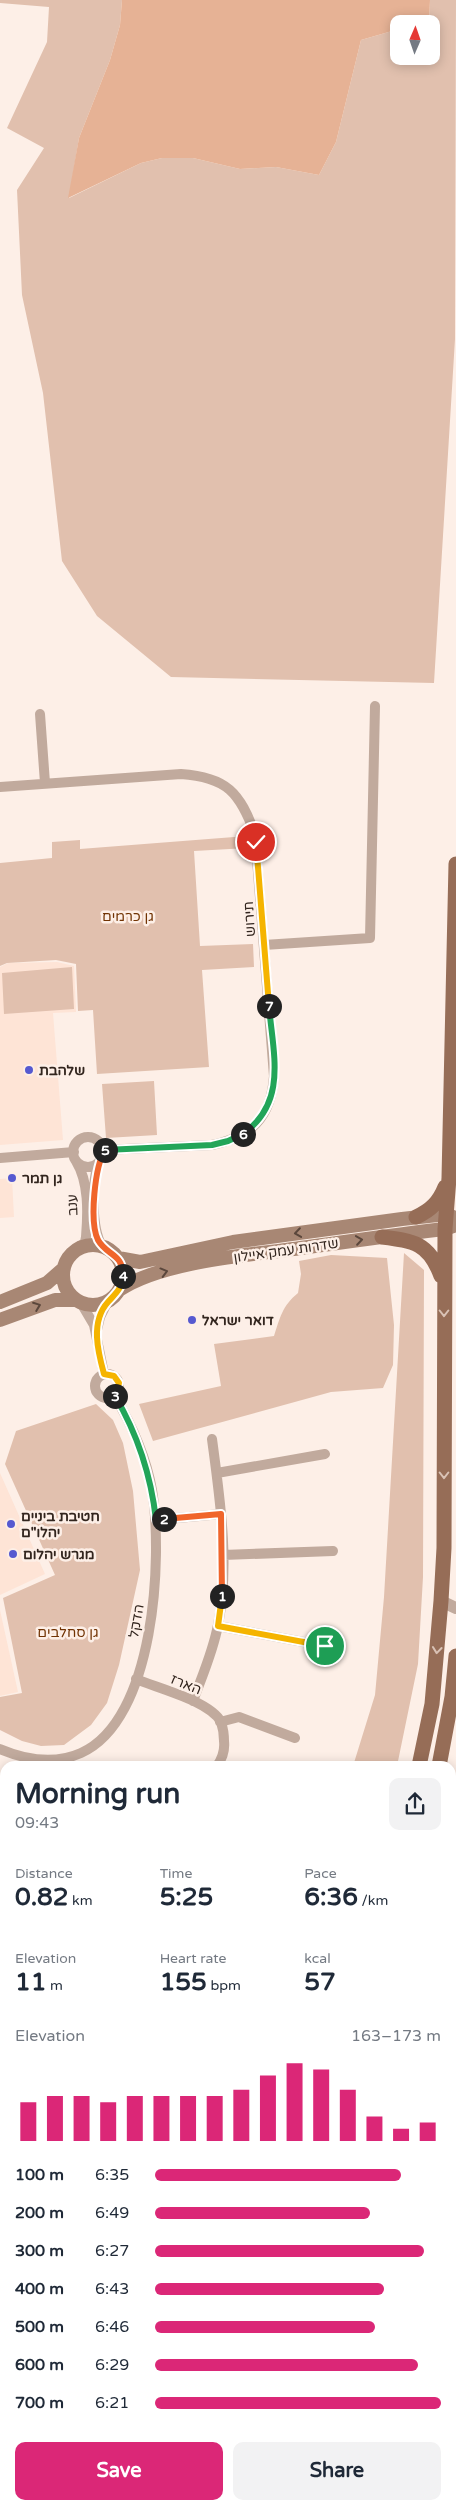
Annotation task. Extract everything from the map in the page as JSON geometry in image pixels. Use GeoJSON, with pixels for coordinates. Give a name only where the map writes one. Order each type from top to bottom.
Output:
{"type":"FeatureCollection","features":[{"type":"Feature","properties":{"kind":"main road"},"geometry":{"type":"LineString","coordinates":[[420,1761],[432,1704],[441,1601],[444,1538],[444,1286],[451,1222],[449,1178],[456,864]]}},
{"type":"Feature","properties":{"kind":"main road"},"geometry":{"type":"LineString","coordinates":[[416,1217],[429,1211],[436,1204],[449,1178]]}},
{"type":"Feature","properties":{"kind":"main road","name":"שדרות עמק איילון"},"geometry":{"type":"LineString","coordinates":[[118,1258],[140,1262],[233,1242],[416,1217],[451,1222]]}},
{"type":"Feature","properties":{"kind":"main road","name":"שדרות עמק איילון"},"geometry":{"type":"LineString","coordinates":[[119,1290],[130,1283],[156,1274],[209,1262],[382,1237],[451,1222]]}},
{"type":"Feature","properties":{"kind":"main road"},"geometry":{"type":"LineString","coordinates":[[382,1237],[423,1246],[435,1260],[444,1286]]}},
{"type":"Feature","properties":{"kind":"main road"},"geometry":{"type":"LineString","coordinates":[[0,1302],[47,1283],[63,1269],[70,1255],[78,1249],[93,1245],[102,1246],[118,1258],[123,1274],[119,1290],[108,1301],[98,1305],[56,1300],[0,1320]]}},
{"type":"Feature","properties":{"kind":"main road"},"geometry":{"type":"LineString","coordinates":[[63,1269],[64,1286],[78,1302]]}},
{"type":"Feature","properties":{"kind":"main road"},"geometry":{"type":"LineString","coordinates":[[439,1761],[452,1697],[456,1659]]}},
{"type":"Feature","properties":{"kind":"street"},"geometry":{"type":"LineString","coordinates":[[264,945],[370,938],[375,706]]}},
{"type":"Feature","properties":{"kind":"street"},"geometry":{"type":"LineString","coordinates":[[40,714],[45,783]]}},
{"type":"Feature","properties":{"kind":"street","name":"תירוש"},"geometry":{"type":"LineString","coordinates":[[0,787],[182,774],[209,777],[230,790],[245,808],[255,834],[274,1076],[272,1100],[259,1121],[236,1138],[212,1145],[103,1150]]}},
{"type":"Feature","properties":{"kind":"street"},"geometry":{"type":"LineString","coordinates":[[0,1158],[75,1156],[84,1166],[98,1163],[103,1150],[98,1140],[89,1137],[79,1140],[75,1156]]}},
{"type":"Feature","properties":{"kind":"street","name":"ענב"},"geometry":{"type":"LineString","coordinates":[[75,1156],[82,1171],[86,1193],[86,1242],[78,1249]]}},
{"type":"Feature","properties":{"kind":"street","name":"ענב"},"geometry":{"type":"LineString","coordinates":[[98,1163],[95,1180],[95,1227],[102,1246]]}},
{"type":"Feature","properties":{"kind":"street"},"geometry":{"type":"LineString","coordinates":[[96,1335],[100,1317],[108,1301]]}},
{"type":"Feature","properties":{"kind":"street"},"geometry":{"type":"LineString","coordinates":[[78,1302],[90,1317],[96,1335],[104,1374]]}},
{"type":"Feature","properties":{"kind":"street"},"geometry":{"type":"LineString","coordinates":[[104,1374],[111,1374],[117,1379],[119,1388],[114,1395],[106,1398],[96,1390],[97,1379],[104,1374]]}},
{"type":"Feature","properties":{"kind":"street","name":"הדקל"},"geometry":{"type":"LineString","coordinates":[[0,1749],[28,1759],[40,1760],[55,1760],[81,1753],[104,1737],[114,1725],[123,1712],[136,1679],[146,1642],[153,1602],[157,1548],[156,1520],[151,1487],[140,1448],[114,1395]]}},
{"type":"Feature","properties":{"kind":"street"},"geometry":{"type":"LineString","coordinates":[[193,1702],[218,1626],[223,1586],[221,1514],[212,1439]]}},
{"type":"Feature","properties":{"kind":"street"},"geometry":{"type":"LineString","coordinates":[[217,1473],[325,1454]]}},
{"type":"Feature","properties":{"kind":"street"},"geometry":{"type":"LineString","coordinates":[[156,1520],[221,1514]]}},
{"type":"Feature","properties":{"kind":"street"},"geometry":{"type":"LineString","coordinates":[[223,1555],[333,1551]]}},
{"type":"Feature","properties":{"kind":"street"},"geometry":{"type":"LineString","coordinates":[[441,1601],[456,1597]]}},
{"type":"Feature","properties":{"kind":"street"},"geometry":{"type":"LineString","coordinates":[[441,1601],[456,1608]]}},
{"type":"Feature","properties":{"kind":"street"},"geometry":{"type":"LineString","coordinates":[[218,1626],[325,1646]]}},
{"type":"Feature","properties":{"kind":"street","name":"הארז"},"geometry":{"type":"LineString","coordinates":[[136,1679],[193,1702],[212,1712],[220,1722]]}},
{"type":"Feature","properties":{"kind":"street"},"geometry":{"type":"LineString","coordinates":[[219,1761],[225,1747],[220,1722],[239,1717],[295,1738]]}},
{"type":"Feature","properties":{"kind":"shaded area"},"geometry":{"type":"Polygon","coordinates":[[[122,0],[430,0],[429,15],[390,15],[390,32],[361,40],[336,142],[319,175],[276,167],[240,169],[193,158],[162,158],[141,163],[68,198],[79,138],[110,60],[120,25],[122,0]]]}},
{"type":"Feature","properties":{"kind":"shaded area","name":"שלהבת"},"geometry":{"type":"Polygon","coordinates":[[[57,962],[74,966],[76,1012],[53,1013],[63,1140],[0,1145],[0,967],[8,963],[57,962]]]}},
{"type":"Feature","properties":{"kind":"shaded area"},"geometry":{"type":"Polygon","coordinates":[[[12,1178],[14,1217],[0,1218],[0,1179],[12,1178]]]}},
{"type":"Feature","properties":{"kind":"shaded area","name":"חטיבת ביניים יהלו\"ם"},"geometry":{"type":"Polygon","coordinates":[[[0,1473],[45,1574],[0,1595],[0,1473]]]}},
{"type":"Feature","properties":{"kind":"shaded area"},"geometry":{"type":"Polygon","coordinates":[[[0,1610],[18,1692],[0,1696],[0,1610]]]}},
{"type":"Feature","properties":{"kind":"green space"},"geometry":{"type":"Polygon","coordinates":[[[0,0],[122,0],[120,25],[110,60],[79,138],[69,198],[141,163],[162,158],[193,158],[240,169],[276,167],[319,175],[336,142],[361,40],[390,32],[390,65],[440,65],[440,15],[429,15],[430,0],[456,0],[455,339],[434,683],[171,677],[97,616],[62,561],[43,393],[22,295],[17,190],[44,148],[7,128],[47,42],[49,7],[0,3],[0,0]]]}},
{"type":"Feature","properties":{"kind":"green space","name":"גן כרמים"},"geometry":{"type":"Polygon","coordinates":[[[247,836],[248,848],[194,851],[200,946],[253,944],[254,967],[202,970],[209,1067],[97,1074],[93,1010],[78,1011],[76,964],[56,960],[7,963],[0,966],[0,863],[52,858],[52,842],[80,840],[80,849],[247,836]]]}},
{"type":"Feature","properties":{"kind":"green space"},"geometry":{"type":"Polygon","coordinates":[[[72,967],[74,1009],[4,1014],[2,973],[72,967]]]}},
{"type":"Feature","properties":{"kind":"green space"},"geometry":{"type":"Polygon","coordinates":[[[154,1081],[157,1135],[106,1138],[102,1084],[154,1081]]]}},
{"type":"Feature","properties":{"kind":"green space"},"geometry":{"type":"Polygon","coordinates":[[[404,1253],[424,1270],[423,1577],[418,1664],[398,1761],[355,1761],[375,1695],[384,1597],[404,1253]]]}},
{"type":"Feature","properties":{"kind":"green space"},"geometry":{"type":"Polygon","coordinates":[[[331,1255],[387,1258],[394,1325],[393,1365],[383,1388],[331,1392],[153,1441],[139,1404],[221,1386],[214,1344],[274,1336],[285,1308],[298,1293],[301,1274],[299,1261],[331,1255]]]}},
{"type":"Feature","properties":{"kind":"green space","name":"גן סחלבים"},"geometry":{"type":"Polygon","coordinates":[[[96,1404],[113,1420],[123,1443],[133,1491],[140,1570],[119,1665],[107,1703],[91,1725],[64,1745],[41,1746],[22,1741],[0,1730],[0,1697],[22,1693],[3,1598],[55,1575],[5,1464],[16,1431],[96,1404]]]}},
{"type":"Feature","properties":{"kind":"place","name":"שלהבת"},"geometry":{"type":"Point","coordinates":[29,1070]}},
{"type":"Feature","properties":{"kind":"place","name":"גן תמר"},"geometry":{"type":"Point","coordinates":[12,1178]}},
{"type":"Feature","properties":{"kind":"place","name":"דואר ישראל"},"geometry":{"type":"Point","coordinates":[192,1320]}},
{"type":"Feature","properties":{"kind":"place","name":"חטיבת ביניים יהלו\"ם"},"geometry":{"type":"Point","coordinates":[11,1524]}},
{"type":"Feature","properties":{"kind":"place","name":"מגרש יהלום"},"geometry":{"type":"Point","coordinates":[13,1554]}},
{"type":"Feature","properties":{"kind":"route"},"geometry":{"type":"LineString","coordinates":[[256,842],[274,1076],[272,1100],[259,1121],[242,1134],[228,1141],[212,1145],[103,1150],[95,1180],[96,1234],[102,1246],[110,1250],[118,1258],[123,1274],[119,1290],[104,1307],[96,1335],[104,1374],[111,1374],[119,1383],[119,1388],[114,1395],[133,1430],[147,1468],[156,1520],[221,1514],[223,1526],[223,1586],[218,1626],[325,1646]]}}]}
